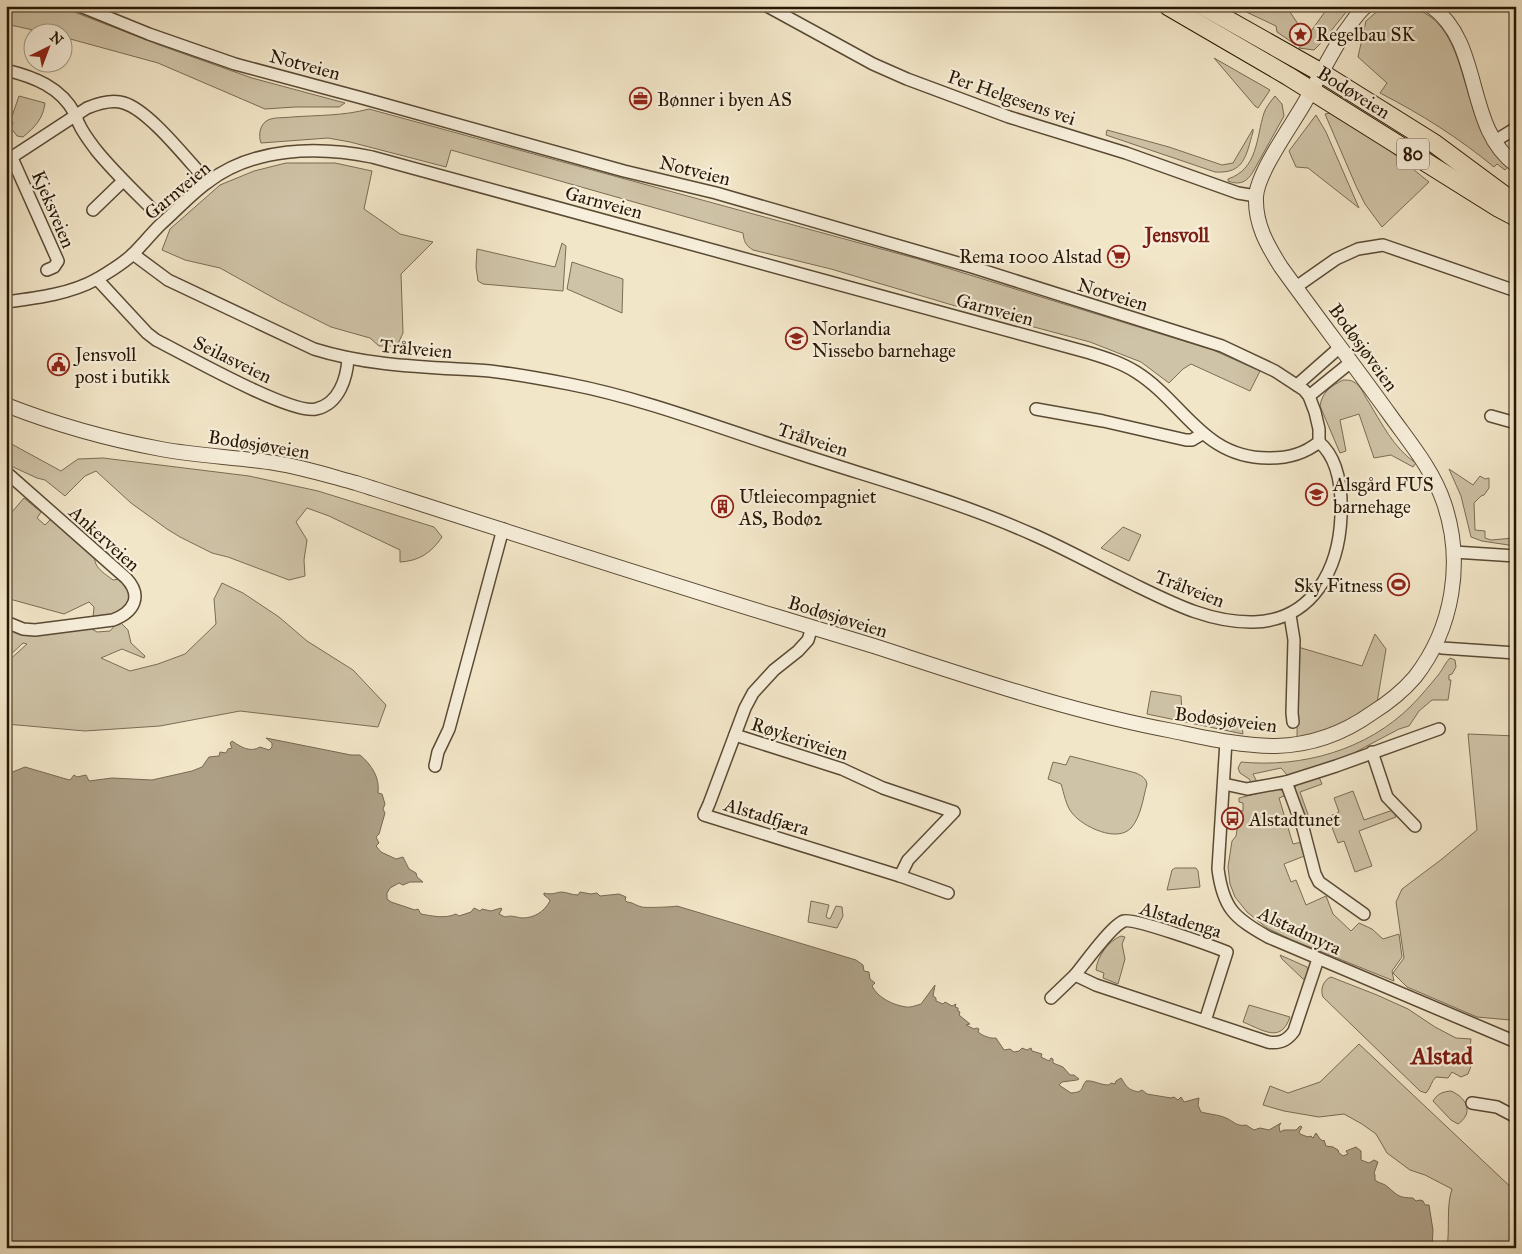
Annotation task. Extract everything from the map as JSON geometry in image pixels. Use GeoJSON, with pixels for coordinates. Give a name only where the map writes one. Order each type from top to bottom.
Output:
{"type":"FeatureCollection","features":[{"type":"Feature","properties":{"kind":"main road","name":"Bodøveien"},"geometry":{"type":"LineString","coordinates":[[1168,6],[1311,90],[1516,217]]}},
{"type":"Feature","properties":{"kind":"main road","name":"Bodøveien"},"geometry":{"type":"LineString","coordinates":[[1204,6],[1320,72],[1435,144],[1516,204]]}},
{"type":"Feature","properties":{"kind":"street","name":"Notveien"},"geometry":{"type":"LineString","coordinates":[[80,6],[149,34],[234,64],[371,100],[624,171],[716,192],[954,262],[1178,331],[1222,346],[1249,358],[1275,371],[1297,385],[1309,396]]}},
{"type":"Feature","properties":{"kind":"street","name":"Per Helgesens vei"},"geometry":{"type":"LineString","coordinates":[[767,6],[873,64],[907,79],[1009,117],[1126,153],[1238,193],[1256,196]]}},
{"type":"Feature","properties":{"kind":"street","name":"Bodøsjøveien"},"geometry":{"type":"LineString","coordinates":[[6,406],[47,422],[126,442],[164,450],[276,463],[356,483],[1070,708],[1107,718],[1226,741],[1272,745],[1297,744],[1324,738],[1356,724],[1391,700],[1414,678],[1435,645],[1445,621],[1454,579],[1454,552],[1450,525],[1443,501],[1430,473],[1267,246],[1260,230],[1256,196],[1264,170],[1320,72],[1350,24],[1366,6]]}},
{"type":"Feature","properties":{"kind":"street"},"geometry":{"type":"LineString","coordinates":[[1433,7],[1445,19],[1462,47],[1484,118],[1495,141],[1516,165]]}},
{"type":"Feature","properties":{"kind":"street"},"geometry":{"type":"LineString","coordinates":[[6,70],[40,80],[66,100],[96,149],[151,208]]}},
{"type":"Feature","properties":{"kind":"street"},"geometry":{"type":"LineString","coordinates":[[9,159],[87,108],[105,102],[124,103],[134,107],[150,118],[208,182]]}},
{"type":"Feature","properties":{"kind":"street"},"geometry":{"type":"LineString","coordinates":[[1495,141],[1516,128]]}},
{"type":"Feature","properties":{"kind":"street","name":"Garnveien"},"geometry":{"type":"LineString","coordinates":[[6,302],[60,294],[97,279],[133,254],[159,226],[208,182],[245,162],[283,152],[327,150],[372,157],[1115,361],[1136,372],[1157,389],[1202,434],[1220,446],[1239,454],[1262,458],[1284,458],[1301,454],[1319,442]]}},
{"type":"Feature","properties":{"kind":"street","name":"Kjeksveien"},"geometry":{"type":"LineString","coordinates":[[9,159],[58,261],[47,270]]}},
{"type":"Feature","properties":{"kind":"street"},"geometry":{"type":"LineString","coordinates":[[93,210],[124,181]]}},
{"type":"Feature","properties":{"kind":"street"},"geometry":{"type":"LineString","coordinates":[[1296,287],[1320,269],[1342,256],[1358,249],[1383,246],[1516,291]]}},
{"type":"Feature","properties":{"kind":"street","name":"Trålveien"},"geometry":{"type":"LineString","coordinates":[[133,254],[168,280],[305,345],[340,357],[401,366],[494,372],[572,385],[637,401],[924,494],[989,517],[1034,535],[1162,598],[1210,618],[1254,622],[1274,620],[1290,615],[1302,606],[1321,585],[1332,566],[1340,539],[1341,511],[1334,464],[1326,448],[1319,442]]}},
{"type":"Feature","properties":{"kind":"street","name":"Seilasveien"},"geometry":{"type":"LineString","coordinates":[[97,279],[147,333],[156,340],[251,389],[300,408],[314,410],[326,406],[336,396],[345,380],[348,358]]}},
{"type":"Feature","properties":{"kind":"street"},"geometry":{"type":"LineString","coordinates":[[1297,385],[1340,347]]}},
{"type":"Feature","properties":{"kind":"street"},"geometry":{"type":"LineString","coordinates":[[1319,442],[1319,428],[1309,396],[1351,362]]}},
{"type":"Feature","properties":{"kind":"street"},"geometry":{"type":"LineString","coordinates":[[1036,409],[1103,421],[1186,440],[1192,440],[1202,434]]}},
{"type":"Feature","properties":{"kind":"street"},"geometry":{"type":"LineString","coordinates":[[1492,416],[1516,423]]}},
{"type":"Feature","properties":{"kind":"street","name":"Ankerveien"},"geometry":{"type":"LineString","coordinates":[[6,472],[126,578],[135,589],[136,595],[135,601],[127,612],[121,618],[113,620],[35,630],[18,627],[6,622]]}},
{"type":"Feature","properties":{"kind":"street"},"geometry":{"type":"LineString","coordinates":[[435,766],[438,752],[449,729],[504,529]]}},
{"type":"Feature","properties":{"kind":"street"},"geometry":{"type":"LineString","coordinates":[[1454,552],[1516,556]]}},
{"type":"Feature","properties":{"kind":"street"},"geometry":{"type":"LineString","coordinates":[[1290,615],[1294,640],[1293,722]]}},
{"type":"Feature","properties":{"kind":"street","name":"Røykeriveien"},"geometry":{"type":"LineString","coordinates":[[812,627],[808,640],[798,651],[774,670],[754,693],[745,708],[735,735],[842,769],[883,788],[954,812],[908,860],[900,876]]}},
{"type":"Feature","properties":{"kind":"street"},"geometry":{"type":"LineString","coordinates":[[1435,645],[1442,648],[1516,654]]}},
{"type":"Feature","properties":{"kind":"street"},"geometry":{"type":"LineString","coordinates":[[1224,784],[1247,789],[1286,782],[1439,729]]}},
{"type":"Feature","properties":{"kind":"street","name":"Alstadfjæra"},"geometry":{"type":"LineString","coordinates":[[735,735],[710,804],[704,814],[948,893]]}},
{"type":"Feature","properties":{"kind":"street","name":"Alstadmyra"},"geometry":{"type":"LineString","coordinates":[[1226,741],[1218,869],[1220,886],[1225,902],[1235,915],[1249,927],[1268,937],[1516,1042]]}},
{"type":"Feature","properties":{"kind":"street"},"geometry":{"type":"LineString","coordinates":[[1372,752],[1387,797],[1415,826]]}},
{"type":"Feature","properties":{"kind":"street"},"geometry":{"type":"LineString","coordinates":[[1286,782],[1304,828],[1314,874],[1319,882],[1364,914]]}},
{"type":"Feature","properties":{"kind":"street","name":"Alstadenga"},"geometry":{"type":"LineString","coordinates":[[1051,998],[1075,975],[1114,928],[1125,921],[1137,922],[1227,952],[1205,1021]]}},
{"type":"Feature","properties":{"kind":"street"},"geometry":{"type":"LineString","coordinates":[[1075,975],[1096,985],[1275,1043],[1286,1040],[1294,1031],[1318,959]]}},
{"type":"Feature","properties":{"kind":"street"},"geometry":{"type":"LineString","coordinates":[[1472,1103],[1497,1107],[1516,1117]]}},
{"type":"Feature","properties":{"kind":"shaded area"},"geometry":{"type":"Polygon","coordinates":[[[6,6],[59,6],[252,78],[345,103],[339,107],[265,109],[158,63],[72,39],[72,22],[22,22],[22,28],[6,24],[6,6]]]}},
{"type":"Feature","properties":{"kind":"shaded area"},"geometry":{"type":"Polygon","coordinates":[[[1239,6],[1286,6],[1302,30],[1296,45],[1277,32],[1276,26],[1242,10],[1239,6]]]}},
{"type":"Feature","properties":{"kind":"shaded area"},"geometry":{"type":"Polygon","coordinates":[[[1329,6],[1351,6],[1314,50],[1299,48],[1329,6]]]}},
{"type":"Feature","properties":{"kind":"shaded area"},"geometry":{"type":"Polygon","coordinates":[[[1394,6],[1415,9],[1432,18],[1444,31],[1460,65],[1471,103],[1481,127],[1509,166],[1505,170],[1497,164],[1494,167],[1439,127],[1380,93],[1387,83],[1358,57],[1366,21],[1380,9],[1394,6]]]}},
{"type":"Feature","properties":{"kind":"shaded area"},"geometry":{"type":"Polygon","coordinates":[[[1214,58],[1270,90],[1258,108],[1255,106],[1214,58]]]}},
{"type":"Feature","properties":{"kind":"shaded area"},"geometry":{"type":"Polygon","coordinates":[[[19,96],[45,103],[38,122],[23,137],[17,136],[11,128],[13,123],[11,119],[19,96]]]}},
{"type":"Feature","properties":{"kind":"shaded area"},"geometry":{"type":"Polygon","coordinates":[[[1275,96],[1282,104],[1284,116],[1249,177],[1240,183],[1228,181],[1228,179],[1245,168],[1250,160],[1257,142],[1264,113],[1275,96]]]}},
{"type":"Feature","properties":{"kind":"shaded area"},"geometry":{"type":"Polygon","coordinates":[[[369,109],[918,259],[1213,350],[1260,371],[1250,391],[1191,364],[1169,383],[1141,362],[1090,342],[952,305],[831,269],[753,250],[745,243],[743,233],[451,150],[446,167],[328,138],[261,143],[260,140],[261,127],[270,119],[340,114],[369,109]]]}},
{"type":"Feature","properties":{"kind":"shaded area"},"geometry":{"type":"Polygon","coordinates":[[[1330,113],[1388,149],[1429,182],[1382,227],[1365,204],[1356,186],[1325,114],[1330,113]]]}},
{"type":"Feature","properties":{"kind":"shaded area"},"geometry":{"type":"Polygon","coordinates":[[[1316,115],[1326,132],[1359,208],[1308,168],[1296,167],[1289,151],[1316,115]]]}},
{"type":"Feature","properties":{"kind":"shaded area"},"geometry":{"type":"Polygon","coordinates":[[[1253,129],[1243,161],[1233,170],[1225,172],[1215,172],[1106,135],[1107,130],[1169,147],[1222,165],[1233,163],[1253,129]]]}},
{"type":"Feature","properties":{"kind":"shaded area"},"geometry":{"type":"Polygon","coordinates":[[[286,163],[335,163],[372,171],[364,209],[400,234],[433,242],[401,274],[403,333],[397,346],[379,346],[370,338],[331,327],[220,268],[185,260],[162,250],[170,229],[220,185],[254,171],[286,163]]]}},
{"type":"Feature","properties":{"kind":"shaded area"},"geometry":{"type":"Polygon","coordinates":[[[562,243],[566,246],[563,291],[483,284],[478,281],[476,267],[477,249],[555,267],[562,243]]]}},
{"type":"Feature","properties":{"kind":"shaded area"},"geometry":{"type":"Polygon","coordinates":[[[572,262],[623,279],[622,313],[567,289],[572,262]]]}},
{"type":"Feature","properties":{"kind":"shaded area"},"geometry":{"type":"Polygon","coordinates":[[[1343,380],[1352,381],[1359,386],[1395,443],[1416,463],[1413,467],[1391,455],[1374,458],[1359,414],[1340,420],[1346,451],[1340,453],[1320,406],[1328,390],[1343,380]]]}},
{"type":"Feature","properties":{"kind":"shaded area"},"geometry":{"type":"Polygon","coordinates":[[[6,441],[61,471],[78,459],[103,458],[249,476],[318,491],[434,527],[442,537],[433,548],[419,558],[400,562],[400,550],[329,516],[307,508],[296,522],[307,540],[304,560],[305,576],[289,580],[228,557],[212,553],[180,537],[131,503],[96,471],[85,476],[65,496],[45,480],[13,467],[6,461],[6,441]]]}},
{"type":"Feature","properties":{"kind":"shaded area"},"geometry":{"type":"Polygon","coordinates":[[[1449,469],[1473,485],[1480,476],[1485,479],[1489,478],[1489,488],[1474,503],[1475,530],[1485,531],[1485,538],[1491,540],[1514,538],[1515,546],[1482,541],[1471,537],[1461,496],[1449,469]]]}},
{"type":"Feature","properties":{"kind":"shaded area"},"geometry":{"type":"Polygon","coordinates":[[[24,498],[41,512],[37,518],[45,525],[51,519],[95,556],[97,567],[113,580],[120,579],[129,588],[130,600],[122,609],[109,615],[93,618],[94,607],[89,602],[64,614],[6,598],[6,519],[24,498]]]}},
{"type":"Feature","properties":{"kind":"shaded area"},"geometry":{"type":"Polygon","coordinates":[[[1123,527],[1141,535],[1129,561],[1101,548],[1123,527]]]}},
{"type":"Feature","properties":{"kind":"shaded area"},"geometry":{"type":"Polygon","coordinates":[[[222,583],[243,593],[279,617],[307,641],[353,670],[386,705],[378,727],[240,711],[160,726],[85,731],[6,724],[6,663],[27,644],[23,643],[6,659],[6,625],[92,629],[97,632],[110,631],[119,621],[128,630],[131,643],[145,656],[144,658],[122,649],[101,658],[130,671],[158,664],[185,654],[216,624],[214,599],[222,583]]]}},
{"type":"Feature","properties":{"kind":"shaded area"},"geometry":{"type":"Polygon","coordinates":[[[1375,634],[1386,649],[1377,703],[1360,715],[1326,731],[1297,738],[1298,647],[1362,666],[1375,634]]]}},
{"type":"Feature","properties":{"kind":"shaded area"},"geometry":{"type":"Polygon","coordinates":[[[1450,658],[1455,660],[1456,667],[1452,674],[1449,675],[1449,680],[1451,680],[1448,700],[1432,700],[1419,711],[1409,726],[1399,729],[1350,755],[1288,776],[1281,768],[1253,774],[1257,782],[1252,783],[1240,773],[1238,768],[1241,762],[1287,762],[1310,759],[1354,745],[1394,721],[1411,706],[1439,674],[1450,658]]]}},
{"type":"Feature","properties":{"kind":"shaded area"},"geometry":{"type":"Polygon","coordinates":[[[1151,691],[1181,696],[1182,711],[1226,719],[1241,718],[1243,734],[1147,714],[1151,691]]]}},
{"type":"Feature","properties":{"kind":"shaded area"},"geometry":{"type":"Polygon","coordinates":[[[1468,734],[1516,736],[1516,1023],[1510,1020],[1477,1017],[1407,987],[1393,973],[1404,958],[1396,902],[1402,889],[1477,830],[1468,734]]]}},
{"type":"Feature","properties":{"kind":"shaded area"},"geometry":{"type":"Polygon","coordinates":[[[266,738],[351,755],[360,755],[368,763],[378,782],[378,793],[382,794],[385,804],[383,809],[385,813],[379,834],[376,837],[379,843],[376,846],[381,852],[396,859],[403,857],[409,869],[416,873],[417,877],[423,882],[410,882],[403,885],[399,883],[390,888],[387,893],[387,899],[391,902],[415,910],[418,909],[421,914],[434,916],[443,917],[456,914],[459,916],[471,912],[474,908],[480,911],[482,909],[491,911],[501,908],[499,914],[505,917],[526,918],[535,916],[545,908],[550,901],[544,893],[561,892],[578,895],[580,892],[597,893],[600,896],[619,894],[626,897],[625,900],[627,902],[640,906],[677,906],[856,960],[863,965],[864,971],[869,972],[870,979],[875,983],[872,986],[878,994],[891,1003],[901,1006],[909,1007],[921,1004],[935,985],[933,996],[936,998],[936,1001],[943,1004],[945,1002],[952,1006],[956,1004],[955,1007],[960,1012],[959,1015],[970,1024],[966,1025],[979,1029],[978,1032],[985,1036],[996,1038],[1004,1050],[1010,1049],[1014,1052],[1022,1048],[1027,1050],[1031,1048],[1032,1051],[1042,1054],[1041,1057],[1049,1061],[1051,1058],[1053,1059],[1053,1063],[1063,1067],[1070,1075],[1074,1075],[1079,1079],[1062,1082],[1059,1085],[1071,1093],[1080,1091],[1086,1081],[1109,1085],[1111,1083],[1115,1084],[1121,1078],[1128,1087],[1138,1092],[1142,1090],[1147,1094],[1174,1097],[1178,1100],[1181,1097],[1184,1102],[1199,1098],[1198,1105],[1201,1112],[1223,1117],[1238,1124],[1246,1125],[1254,1130],[1260,1128],[1269,1130],[1281,1123],[1279,1126],[1280,1132],[1296,1130],[1300,1126],[1302,1127],[1299,1132],[1300,1134],[1313,1138],[1316,1133],[1320,1139],[1324,1140],[1326,1146],[1333,1147],[1343,1156],[1348,1154],[1346,1151],[1356,1147],[1361,1151],[1361,1160],[1369,1163],[1374,1160],[1378,1162],[1374,1173],[1375,1180],[1399,1196],[1413,1198],[1416,1201],[1420,1200],[1425,1205],[1429,1205],[1433,1230],[1432,1248],[6,1248],[6,772],[10,773],[25,767],[70,780],[74,775],[77,777],[86,775],[89,781],[112,778],[152,780],[202,767],[209,757],[219,756],[220,752],[226,753],[228,749],[232,748],[230,743],[232,741],[246,749],[260,747],[269,750],[272,747],[272,743],[266,738]]]}},
{"type":"Feature","properties":{"kind":"shaded area"},"geometry":{"type":"Polygon","coordinates":[[[1070,756],[1136,773],[1145,779],[1147,784],[1141,807],[1131,828],[1125,832],[1109,834],[1092,828],[1072,813],[1061,784],[1048,779],[1053,762],[1066,765],[1070,756]]]}},
{"type":"Feature","properties":{"kind":"shaded area"},"geometry":{"type":"Polygon","coordinates":[[[1319,777],[1322,784],[1300,792],[1311,823],[1315,822],[1316,825],[1307,829],[1293,791],[1297,784],[1319,777]]]}},
{"type":"Feature","properties":{"kind":"shaded area"},"geometry":{"type":"Polygon","coordinates":[[[1276,789],[1285,793],[1284,796],[1279,798],[1293,844],[1302,842],[1307,855],[1284,864],[1291,882],[1296,880],[1306,905],[1326,896],[1333,914],[1351,931],[1359,923],[1372,929],[1383,939],[1399,934],[1402,957],[1392,971],[1394,981],[1267,928],[1247,912],[1235,897],[1230,884],[1228,867],[1232,841],[1236,836],[1240,811],[1243,811],[1243,803],[1239,802],[1239,798],[1276,789]]]}},
{"type":"Feature","properties":{"kind":"shaded area"},"geometry":{"type":"Polygon","coordinates":[[[1353,791],[1364,820],[1393,810],[1396,817],[1359,831],[1372,866],[1355,872],[1344,841],[1338,843],[1328,817],[1339,812],[1334,798],[1353,791]]]}},
{"type":"Feature","properties":{"kind":"shaded area"},"geometry":{"type":"Polygon","coordinates":[[[1175,868],[1196,868],[1200,887],[1167,890],[1172,870],[1175,868]]]}},
{"type":"Feature","properties":{"kind":"shaded area"},"geometry":{"type":"Polygon","coordinates":[[[811,901],[829,905],[826,917],[830,919],[836,906],[842,907],[843,916],[837,928],[808,922],[811,901]]]}},
{"type":"Feature","properties":{"kind":"shaded area"},"geometry":{"type":"Polygon","coordinates":[[[1125,937],[1122,944],[1125,959],[1118,984],[1103,978],[1104,973],[1096,970],[1098,960],[1104,950],[1116,938],[1125,937]]]}},
{"type":"Feature","properties":{"kind":"shaded area"},"geometry":{"type":"Polygon","coordinates":[[[1280,955],[1307,967],[1306,980],[1282,959],[1280,955]]]}},
{"type":"Feature","properties":{"kind":"shaded area"},"geometry":{"type":"Polygon","coordinates":[[[1331,977],[1408,1009],[1456,1038],[1471,1039],[1469,1054],[1471,1066],[1468,1074],[1461,1077],[1452,1072],[1448,1078],[1436,1077],[1426,1093],[1420,1091],[1323,997],[1323,986],[1326,980],[1331,977]]]}},
{"type":"Feature","properties":{"kind":"shaded area"},"geometry":{"type":"Polygon","coordinates":[[[1249,1005],[1290,1017],[1282,1030],[1276,1033],[1264,1031],[1243,1022],[1249,1005]]]}},
{"type":"Feature","properties":{"kind":"shaded area"},"geometry":{"type":"Polygon","coordinates":[[[1359,1044],[1516,1192],[1516,1248],[1447,1248],[1449,1203],[1452,1189],[1425,1175],[1410,1170],[1387,1153],[1376,1134],[1344,1114],[1319,1117],[1263,1105],[1270,1086],[1288,1093],[1320,1082],[1359,1044]]]}},
{"type":"Feature","properties":{"kind":"shaded area"},"geometry":{"type":"Polygon","coordinates":[[[1451,1091],[1461,1098],[1466,1106],[1466,1115],[1458,1124],[1451,1120],[1433,1101],[1441,1093],[1451,1091]]]}},
{"type":"Feature","properties":{"kind":"place","name":"Regelbau SK"},"geometry":{"type":"Point","coordinates":[1300,34]}},
{"type":"Feature","properties":{"kind":"place","name":"Bønner i byen AS"},"geometry":{"type":"Point","coordinates":[641,99]}},
{"type":"Feature","properties":{"kind":"place","name":"Rema 1000 Alstad"},"geometry":{"type":"Point","coordinates":[1118,256]}},
{"type":"Feature","properties":{"kind":"place","name":"Norlandia Nissebo barnehage"},"geometry":{"type":"Point","coordinates":[796,339]}},
{"type":"Feature","properties":{"kind":"place","name":"Jensvoll post i butikk"},"geometry":{"type":"Point","coordinates":[59,365]}},
{"type":"Feature","properties":{"kind":"place","name":"Alsgård FUS barnehage"},"geometry":{"type":"Point","coordinates":[1317,495]}},
{"type":"Feature","properties":{"kind":"place","name":"Utleiecompagniet AS, Bodø2"},"geometry":{"type":"Point","coordinates":[723,507]}},
{"type":"Feature","properties":{"kind":"place","name":"Sky Fitness"},"geometry":{"type":"Point","coordinates":[1399,585]}},
{"type":"Feature","properties":{"kind":"place","name":"Alstadtunet"},"geometry":{"type":"Point","coordinates":[1233,819]}},
{"type":"Feature","properties":{"kind":"district","name":"Jensvoll"},"geometry":{"type":"Point","coordinates":[1177,235]}},
{"type":"Feature","properties":{"kind":"district","name":"Alstad"},"geometry":{"type":"Point","coordinates":[1442,1056]}}]}
